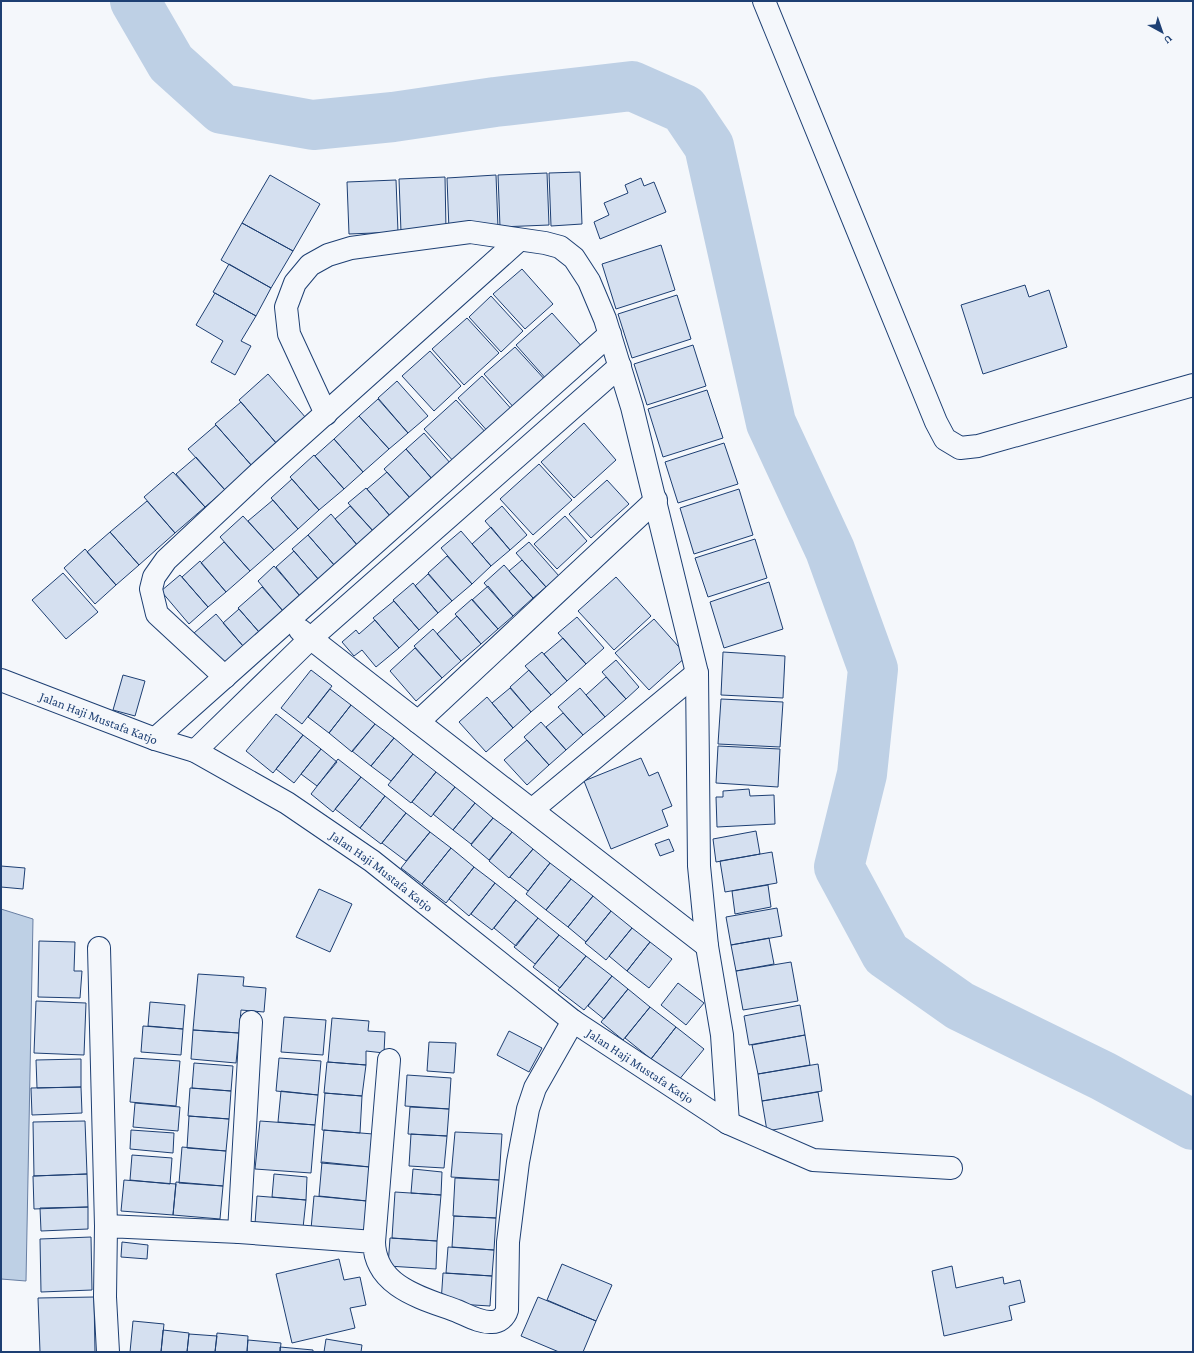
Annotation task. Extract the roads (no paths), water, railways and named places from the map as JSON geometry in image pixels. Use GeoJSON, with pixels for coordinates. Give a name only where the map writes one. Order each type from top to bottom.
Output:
{"type":"FeatureCollection","features":[{"type":"Feature","properties":{"kind":"street"},"geometry":{"type":"LineString","coordinates":[[764,1],[936,422],[946,439],[960,448],[978,446],[1193,385]]}},
{"type":"Feature","properties":{"kind":"street"},"geometry":{"type":"LineString","coordinates":[[326,414],[289,334],[286,307],[295,283],[310,265],[328,255],[351,248],[470,232],[560,247],[574,258],[589,281],[610,334],[632,407],[656,500],[697,673],[699,866],[708,946],[722,1036],[728,1123]]}},
{"type":"Feature","properties":{"kind":"street"},"geometry":{"type":"LineString","coordinates":[[225,677],[157,614],[151,589],[154,577],[166,560],[259,473],[519,240]]}},
{"type":"Feature","properties":{"kind":"street"},"geometry":{"type":"LineString","coordinates":[[155,739],[610,334]]}},
{"type":"Feature","properties":{"kind":"street"},"geometry":{"type":"LineString","coordinates":[[195,751],[310,639],[620,366]]}},
{"type":"Feature","properties":{"kind":"street"},"geometry":{"type":"LineString","coordinates":[[418,722],[656,500]]}},
{"type":"Feature","properties":{"kind":"street"},"geometry":{"type":"LineString","coordinates":[[289,621],[310,639],[418,722],[534,809],[708,946]]}},
{"type":"Feature","properties":{"kind":"street"},"geometry":{"type":"LineString","coordinates":[[534,809],[697,673]]}},
{"type":"Feature","properties":{"kind":"street","name":"Jalan Haji Mustafa Katjo"},"geometry":{"type":"LineString","coordinates":[[1,680],[155,739],[195,751],[287,804],[372,861],[573,1021],[728,1123],[814,1160],[951,1168]]}},
{"type":"Feature","properties":{"kind":"street"},"geometry":{"type":"LineString","coordinates":[[99,948],[106,1226],[104,1297],[108,1352]]}},
{"type":"Feature","properties":{"kind":"street"},"geometry":{"type":"LineString","coordinates":[[389,1060],[374,1256],[388,1277],[412,1295],[486,1322],[493,1322],[505,1315],[508,1242],[518,1162],[528,1109],[535,1088],[573,1021]]}},
{"type":"Feature","properties":{"kind":"street"},"geometry":{"type":"LineString","coordinates":[[239,1232],[251,1022]]}},
{"type":"Feature","properties":{"kind":"street"},"geometry":{"type":"LineString","coordinates":[[106,1226],[239,1232],[374,1242]]}},
{"type":"Feature","properties":{"kind":"water"},"geometry":{"type":"Polygon","coordinates":[[[1,909],[33,919],[26,1281],[1,1279],[1,909]]]}},
{"type":"Feature","properties":{"kind":"waterway"},"geometry":{"type":"LineString","coordinates":[[135,1],[171,63],[222,109],[313,125],[393,117],[495,102],[632,86],[684,109],[709,146],[771,423],[830,550],[873,669],[862,774],[839,867],[886,954],[960,1006],[1103,1076],[1193,1125]]}}]}
